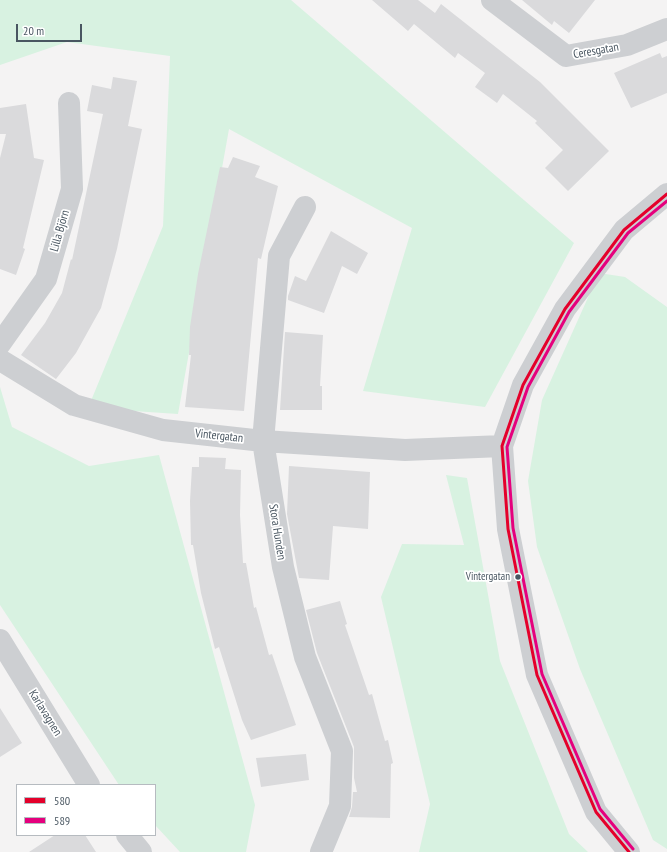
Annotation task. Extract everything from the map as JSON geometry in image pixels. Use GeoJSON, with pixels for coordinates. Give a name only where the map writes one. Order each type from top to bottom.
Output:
{"type":"FeatureCollection","features":[{"type":"Feature","properties":{"kind":"street","name":"Ceresgatan"},"geometry":{"type":"LineString","coordinates":[[492,0],[566,56],[627,45],[667,29]]}},
{"type":"Feature","properties":{"kind":"street","name":"Lilla Björn"},"geometry":{"type":"LineString","coordinates":[[0,344],[46,279],[72,189],[69,103]]}},
{"type":"Feature","properties":{"kind":"street"},"geometry":{"type":"LineString","coordinates":[[629,852],[596,812],[537,675],[508,529],[502,446],[523,385],[565,309],[624,230],[667,194]]}},
{"type":"Feature","properties":{"kind":"street","name":"Stora Hunden"},"geometry":{"type":"LineString","coordinates":[[305,207],[279,256],[263,441],[283,567],[305,656],[342,752],[340,806],[321,852]]}},
{"type":"Feature","properties":{"kind":"street","name":"Vintergatan"},"geometry":{"type":"LineString","coordinates":[[0,360],[74,404],[163,430],[263,441],[405,450],[502,446]]}},
{"type":"Feature","properties":{"kind":"street","name":"Karlavagnen"},"geometry":{"type":"LineString","coordinates":[[0,640],[88,784]]}},
{"type":"Feature","properties":{"kind":"street"},"geometry":{"type":"LineString","coordinates":[[129,836],[141,852]]}},
{"type":"Feature","properties":{"kind":"green space"},"geometry":{"type":"Polygon","coordinates":[[[0,0],[291,0],[574,243],[485,407],[363,391],[412,228],[229,129],[178,414],[88,408],[163,226],[170,56],[67,42],[0,65],[0,0]]]}},
{"type":"Feature","properties":{"kind":"green space"},"geometry":{"type":"Polygon","coordinates":[[[599,273],[625,277],[667,307],[667,849],[653,840],[580,669],[537,547],[528,481],[542,400],[599,273]]]}},
{"type":"Feature","properties":{"kind":"green space"},"geometry":{"type":"Polygon","coordinates":[[[0,387],[12,427],[89,466],[159,455],[255,805],[246,852],[180,852],[156,826],[156,784],[118,784],[0,605],[0,387]]]}},
{"type":"Feature","properties":{"kind":"green space"},"geometry":{"type":"Polygon","coordinates":[[[446,475],[467,478],[500,661],[569,834],[588,852],[419,852],[430,804],[381,597],[402,544],[464,545],[446,475]]]}},
{"type":"Feature","properties":{"kind":"building"},"geometry":{"type":"Polygon","coordinates":[[[372,0],[418,0],[435,13],[441,4],[540,82],[609,151],[568,191],[545,168],[563,150],[535,123],[537,121],[503,94],[497,103],[475,87],[485,73],[458,53],[455,58],[414,24],[408,31],[372,0]]]}},
{"type":"Feature","properties":{"kind":"building"},"geometry":{"type":"Polygon","coordinates":[[[522,0],[595,0],[569,33],[554,21],[552,25],[522,0]]]}},
{"type":"Feature","properties":{"kind":"building"},"geometry":{"type":"Polygon","coordinates":[[[660,53],[662,58],[667,56],[667,93],[631,108],[614,73],[660,53]]]}},
{"type":"Feature","properties":{"kind":"building"},"geometry":{"type":"Polygon","coordinates":[[[113,77],[137,81],[128,126],[142,129],[117,249],[101,308],[76,353],[56,379],[21,355],[45,323],[62,293],[71,259],[72,260],[103,114],[87,111],[92,85],[111,89],[113,77]]]}},
{"type":"Feature","properties":{"kind":"building"},"geometry":{"type":"Polygon","coordinates":[[[26,104],[34,158],[44,160],[23,248],[25,249],[16,275],[0,269],[0,158],[6,134],[0,134],[0,108],[26,104]]]}},
{"type":"Feature","properties":{"kind":"building"},"geometry":{"type":"Polygon","coordinates":[[[233,157],[260,166],[255,177],[278,186],[261,259],[258,258],[244,411],[185,407],[191,355],[189,355],[190,327],[198,274],[220,167],[228,168],[233,157]]]}},
{"type":"Feature","properties":{"kind":"building"},"geometry":{"type":"Polygon","coordinates":[[[331,231],[368,253],[357,274],[342,266],[324,313],[288,300],[288,296],[295,276],[306,281],[331,231]]]}},
{"type":"Feature","properties":{"kind":"building"},"geometry":{"type":"Polygon","coordinates":[[[285,332],[323,335],[320,386],[322,386],[322,410],[280,410],[285,332]]]}},
{"type":"Feature","properties":{"kind":"building"},"geometry":{"type":"Polygon","coordinates":[[[199,457],[226,458],[225,469],[241,470],[240,515],[243,563],[246,563],[254,608],[256,607],[269,655],[272,654],[296,725],[251,740],[242,720],[219,647],[215,649],[201,593],[193,545],[191,545],[190,501],[192,467],[199,467],[199,457]]]}},
{"type":"Feature","properties":{"kind":"building"},"geometry":{"type":"Polygon","coordinates":[[[289,466],[370,472],[368,529],[333,526],[329,580],[299,578],[287,514],[289,466]]]}},
{"type":"Feature","properties":{"kind":"building"},"geometry":{"type":"Polygon","coordinates":[[[340,601],[347,624],[345,625],[369,695],[372,694],[385,741],[388,740],[393,763],[391,764],[390,818],[349,817],[352,807],[353,792],[357,792],[354,778],[354,747],[317,653],[306,610],[340,601]]]}},
{"type":"Feature","properties":{"kind":"building"},"geometry":{"type":"Polygon","coordinates":[[[0,708],[22,743],[0,757],[0,708]]]}},
{"type":"Feature","properties":{"kind":"building"},"geometry":{"type":"Polygon","coordinates":[[[306,754],[309,780],[261,787],[256,758],[306,754]]]}},
{"type":"Feature","properties":{"kind":"building"},"geometry":{"type":"Polygon","coordinates":[[[53,836],[86,836],[96,852],[29,852],[53,836]]]}},
{"type":"Feature","properties":{"kind":"transit line","name":"580"},"geometry":{"type":"LineString","coordinates":[[629,852],[596,812],[537,675],[508,529],[502,446],[523,385],[565,309],[624,230],[667,194]]}},
{"type":"Feature","properties":{"kind":"transit line","name":"589"},"geometry":{"type":"LineString","coordinates":[[633,849],[600,809],[542,674],[513,528],[507,447],[528,387],[569,312],[628,233],[667,201]]}},
{"type":"Feature","properties":{"kind":"place","name":"Vintergatan"},"geometry":{"type":"Point","coordinates":[518,577]}}]}
